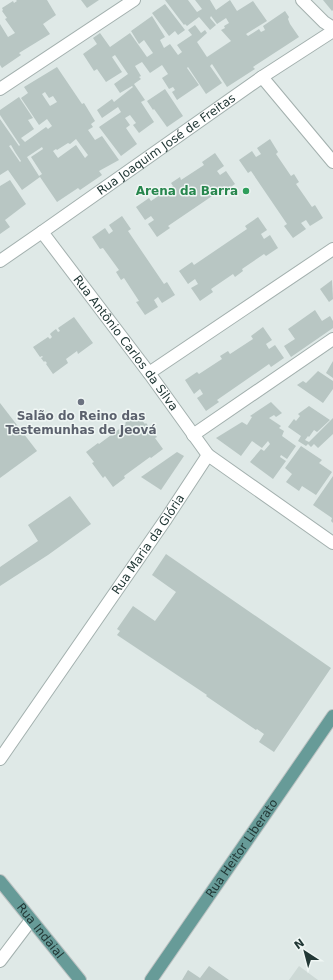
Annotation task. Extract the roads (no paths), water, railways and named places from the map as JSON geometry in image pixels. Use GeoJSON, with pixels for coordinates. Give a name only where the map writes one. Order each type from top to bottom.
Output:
{"type":"FeatureCollection","features":[{"type":"Feature","properties":{"kind":"main road","name":"Rua Heitor Liberato"},"geometry":{"type":"LineString","coordinates":[[151,980],[333,716]]}},
{"type":"Feature","properties":{"kind":"main road","name":"Rua Indaial"},"geometry":{"type":"LineString","coordinates":[[0,881],[80,980]]}},
{"type":"Feature","properties":{"kind":"street"},"geometry":{"type":"LineString","coordinates":[[0,89],[134,0]]}},
{"type":"Feature","properties":{"kind":"street"},"geometry":{"type":"LineString","coordinates":[[302,0],[333,29]]}},
{"type":"Feature","properties":{"kind":"street","name":"Rua Joaquim José de Freitas"},"geometry":{"type":"LineString","coordinates":[[0,261],[262,77],[333,29]]}},
{"type":"Feature","properties":{"kind":"street"},"geometry":{"type":"LineString","coordinates":[[262,77],[333,162]]}},
{"type":"Feature","properties":{"kind":"street","name":"Rua Antônio Carlos da Silva"},"geometry":{"type":"LineString","coordinates":[[42,232],[149,373],[208,455]]}},
{"type":"Feature","properties":{"kind":"street"},"geometry":{"type":"LineString","coordinates":[[149,373],[333,249]]}},
{"type":"Feature","properties":{"kind":"street"},"geometry":{"type":"LineString","coordinates":[[193,435],[333,339]]}},
{"type":"Feature","properties":{"kind":"street"},"geometry":{"type":"LineString","coordinates":[[208,455],[333,544]]}},
{"type":"Feature","properties":{"kind":"street","name":"Rua Maria da Glória"},"geometry":{"type":"LineString","coordinates":[[0,759],[166,519],[208,455]]}},
{"type":"Feature","properties":{"kind":"street"},"geometry":{"type":"LineString","coordinates":[[0,961],[31,920]]}},
{"type":"Feature","properties":{"kind":"place","name":"Arena da Barra"},"geometry":{"type":"Point","coordinates":[246,191]}},
{"type":"Feature","properties":{"kind":"place","name":"Salão do Reino das Testemunhas de Jeová"},"geometry":{"type":"Point","coordinates":[81,402]}}]}
